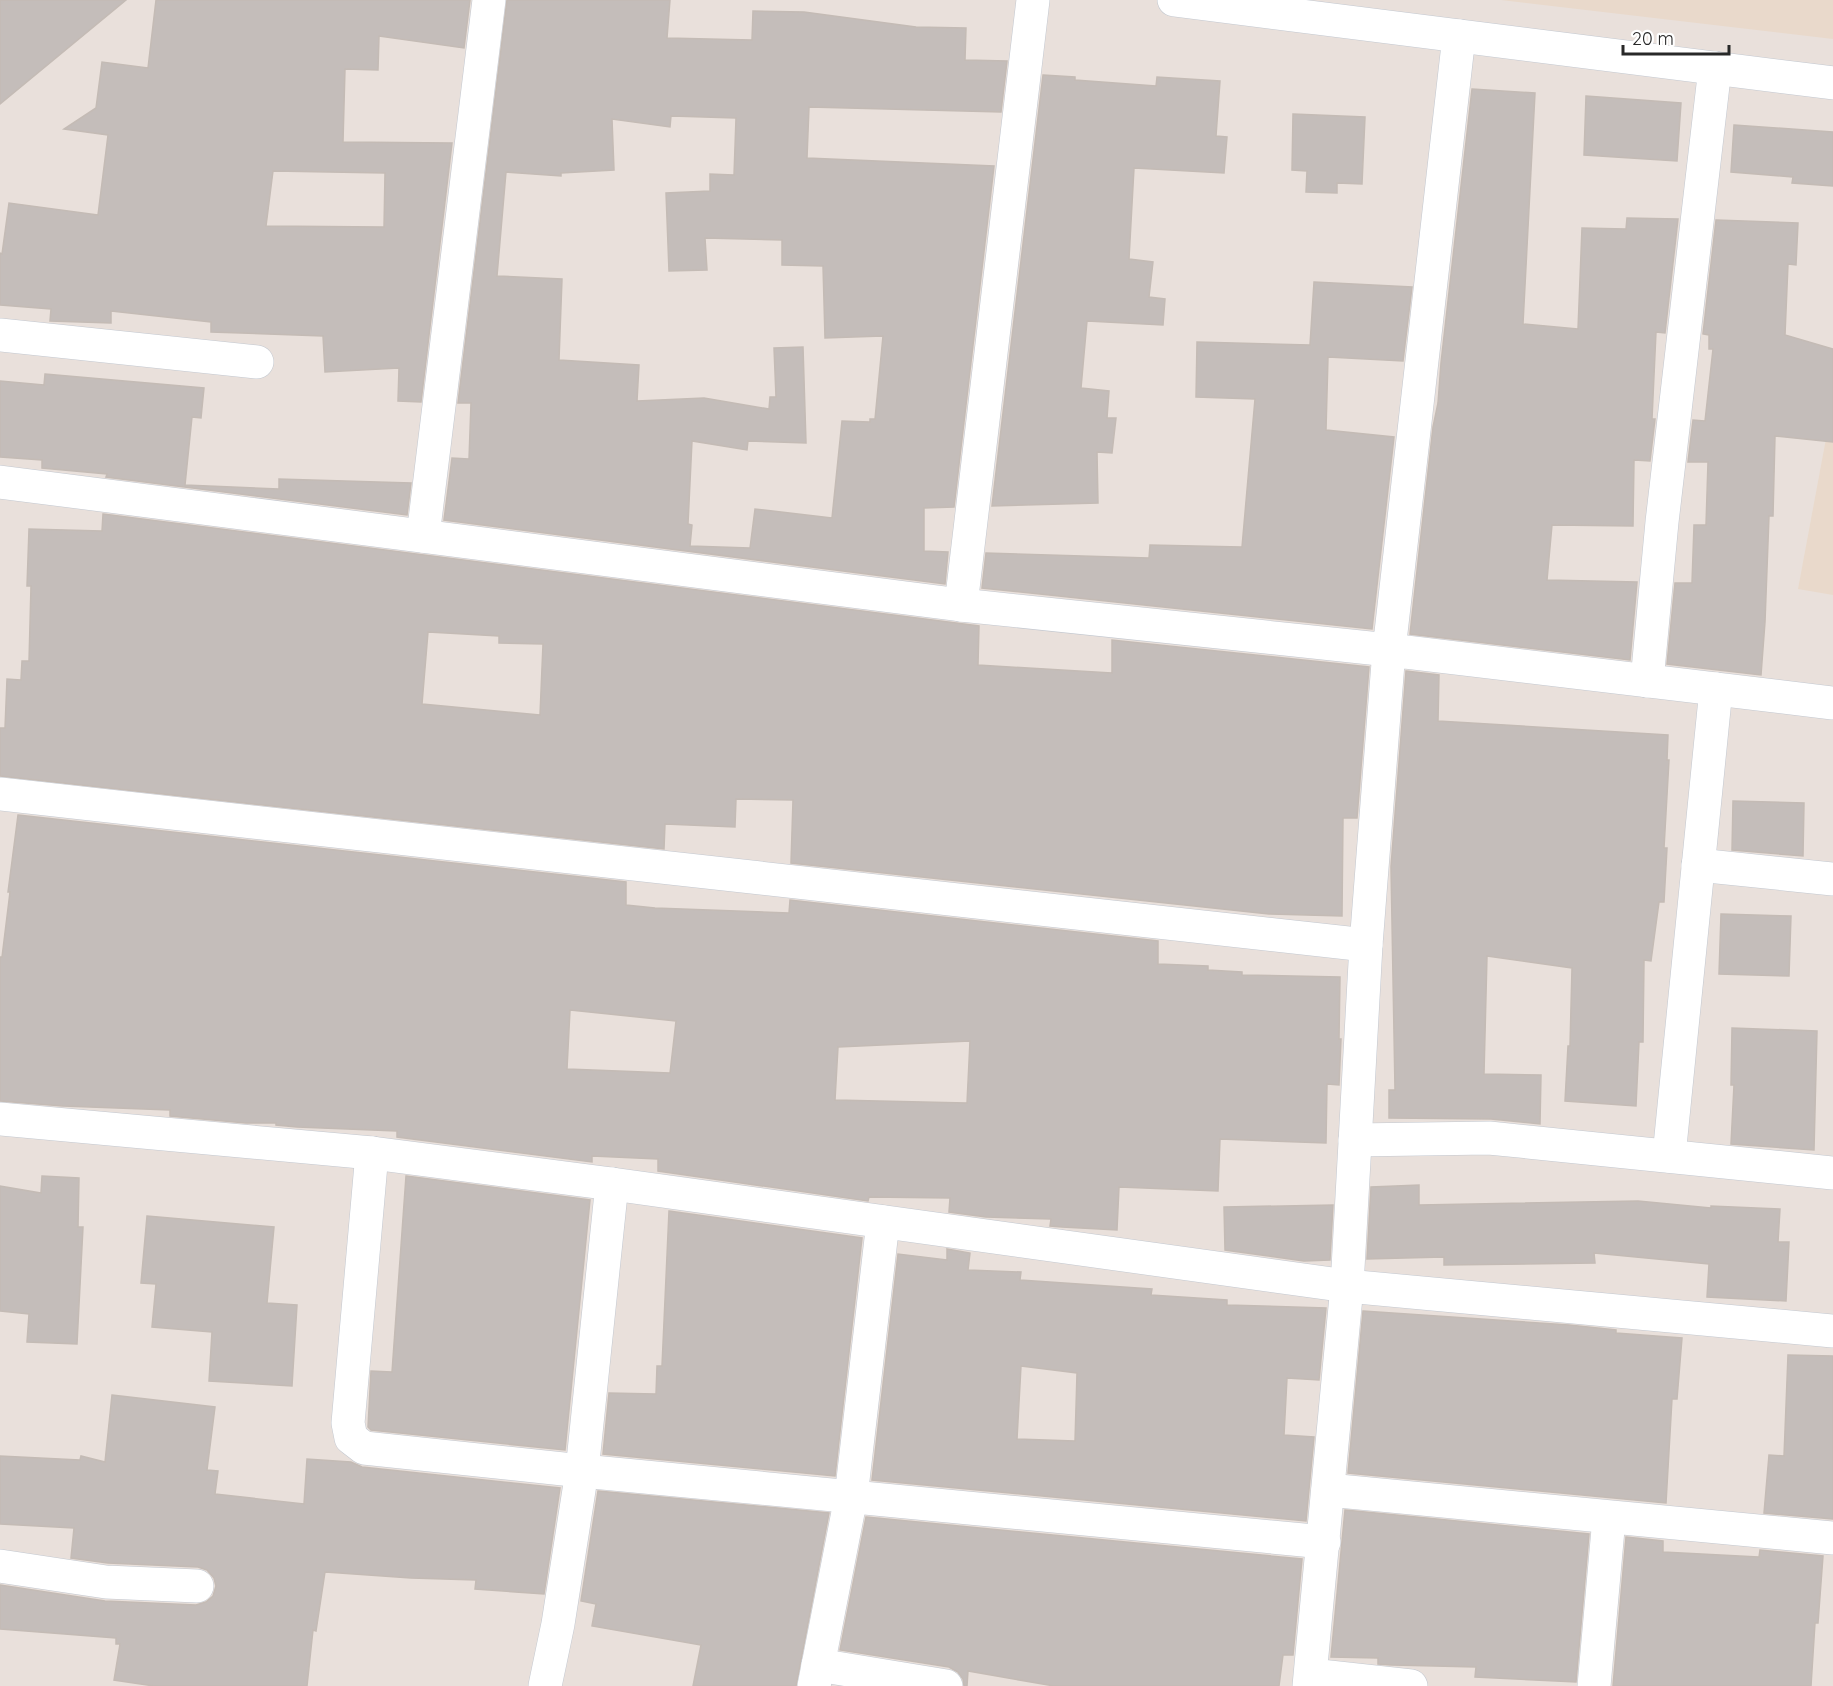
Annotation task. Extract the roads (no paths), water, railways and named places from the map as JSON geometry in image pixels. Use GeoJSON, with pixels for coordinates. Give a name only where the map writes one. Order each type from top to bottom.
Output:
{"type":"FeatureCollection","features":[{"type":"Feature","properties":{"kind":"street"},"geometry":{"type":"LineString","coordinates":[[423,536],[489,0]]}},
{"type":"Feature","properties":{"kind":"street"},"geometry":{"type":"LineString","coordinates":[[961,605],[1033,0]]}},
{"type":"Feature","properties":{"kind":"street"},"geometry":{"type":"LineString","coordinates":[[1174,0],[1833,82]]}},
{"type":"Feature","properties":{"kind":"street"},"geometry":{"type":"LineString","coordinates":[[1412,1686],[1310,1681],[1347,1286],[1366,945],[1389,650],[1459,36]]}},
{"type":"Feature","properties":{"kind":"street"},"geometry":{"type":"LineString","coordinates":[[1647,681],[1662,522],[1715,68]]}},
{"type":"Feature","properties":{"kind":"street"},"geometry":{"type":"LineString","coordinates":[[0,335],[257,362]]}},
{"type":"Feature","properties":{"kind":"street"},"geometry":{"type":"LineString","coordinates":[[0,482],[961,605],[1389,650],[1833,703]]}},
{"type":"Feature","properties":{"kind":"street"},"geometry":{"type":"LineString","coordinates":[[1669,1156],[1716,689]]}},
{"type":"Feature","properties":{"kind":"street"},"geometry":{"type":"LineString","coordinates":[[0,794],[1366,945]]}},
{"type":"Feature","properties":{"kind":"street"},"geometry":{"type":"LineString","coordinates":[[1698,865],[1833,879]]}},
{"type":"Feature","properties":{"kind":"street"},"geometry":{"type":"LineString","coordinates":[[0,1119],[372,1153],[1347,1286],[1833,1330]]}},
{"type":"Feature","properties":{"kind":"street"},"geometry":{"type":"LineString","coordinates":[[1355,1140],[1489,1138],[1833,1173]]}},
{"type":"Feature","properties":{"kind":"street"},"geometry":{"type":"LineString","coordinates":[[372,1153],[348,1423],[351,1438],[363,1448],[1324,1542]]}},
{"type":"Feature","properties":{"kind":"street"},"geometry":{"type":"LineString","coordinates":[[545,1686],[558,1624],[582,1471],[612,1184]]}},
{"type":"Feature","properties":{"kind":"street"},"geometry":{"type":"LineString","coordinates":[[883,1222],[851,1497],[816,1676],[946,1686]]}},
{"type":"Feature","properties":{"kind":"street"},"geometry":{"type":"LineString","coordinates":[[1329,1490],[1833,1538]]}},
{"type":"Feature","properties":{"kind":"street"},"geometry":{"type":"LineString","coordinates":[[1594,1686],[1609,1518]]}},
{"type":"Feature","properties":{"kind":"street"},"geometry":{"type":"LineString","coordinates":[[0,1566],[106,1582],[197,1586]]}}]}
